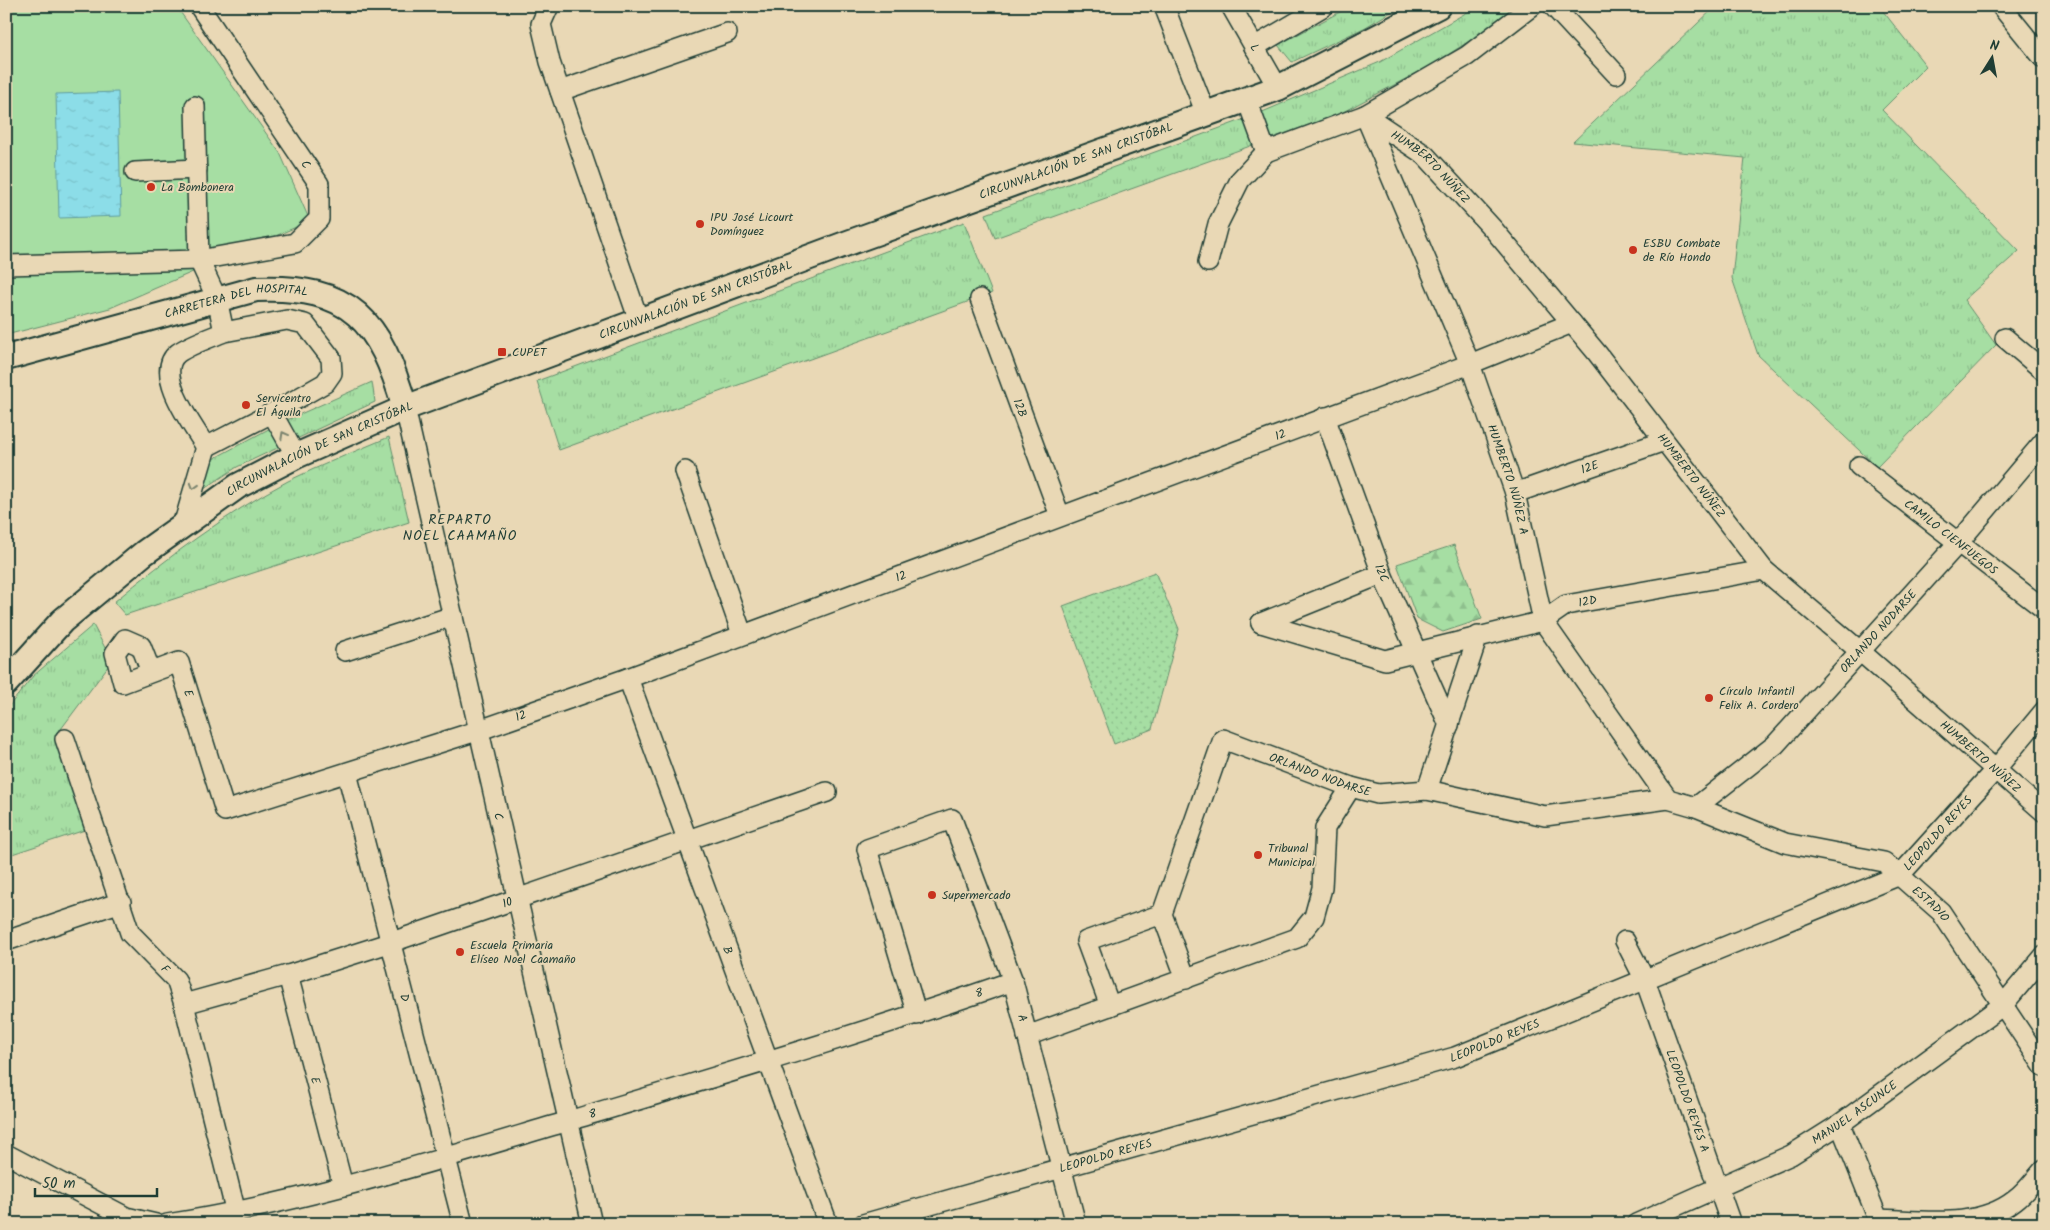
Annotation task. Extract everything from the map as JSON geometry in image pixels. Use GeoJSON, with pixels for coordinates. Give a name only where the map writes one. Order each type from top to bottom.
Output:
{"type":"FeatureCollection","features":[{"type":"Feature","properties":{"kind":"main road","name":"CIRCUNVALACIÓN DE SAN CRISTÓBAL"},"geometry":{"type":"LineString","coordinates":[[6,683],[62,621],[144,553],[238,486],[296,456],[405,408],[872,234],[1278,88],[1438,6]]}},
{"type":"Feature","properties":{"kind":"main road","name":"CARRETERA DEL HOSPITAL"},"geometry":{"type":"LineString","coordinates":[[6,358],[256,288],[288,288],[320,294],[351,307],[373,330],[387,354],[405,408]]}},
{"type":"Feature","properties":{"kind":"street","name":"C"},"geometry":{"type":"LineString","coordinates":[[6,265],[199,260],[296,243],[319,219],[319,184],[199,6]]}},
{"type":"Feature","properties":{"kind":"street"},"geometry":{"type":"LineString","coordinates":[[549,6],[541,24],[560,91],[639,321]]}},
{"type":"Feature","properties":{"kind":"street"},"geometry":{"type":"LineString","coordinates":[[1164,6],[1206,114]]}},
{"type":"Feature","properties":{"kind":"street","name":"L"},"geometry":{"type":"LineString","coordinates":[[1231,6],[1278,88]]}},
{"type":"Feature","properties":{"kind":"street"},"geometry":{"type":"LineString","coordinates":[[1254,47],[1324,6]]}},
{"type":"Feature","properties":{"kind":"street"},"geometry":{"type":"LineString","coordinates":[[1208,262],[1218,224],[1240,180],[1266,152],[1365,116],[1467,56],[1532,6]]}},
{"type":"Feature","properties":{"kind":"street"},"geometry":{"type":"LineString","coordinates":[[1553,6],[1616,74]]}},
{"type":"Feature","properties":{"kind":"street"},"geometry":{"type":"LineString","coordinates":[[2001,6],[2044,59]]}},
{"type":"Feature","properties":{"kind":"street"},"geometry":{"type":"LineString","coordinates":[[560,91],[727,33]]}},
{"type":"Feature","properties":{"kind":"street"},"geometry":{"type":"LineString","coordinates":[[1247,100],[1266,152]]}},
{"type":"Feature","properties":{"kind":"street"},"geometry":{"type":"LineString","coordinates":[[195,106],[199,260],[217,299],[224,332]]}},
{"type":"Feature","properties":{"kind":"street","name":"HUMBERTO NÚÑEZ"},"geometry":{"type":"LineString","coordinates":[[1365,116],[1425,155],[1494,230],[1572,323],[1764,570],[1862,652],[2044,812]]}},
{"type":"Feature","properties":{"kind":"street","name":"HUMBERTO NÚÑEZ A"},"geometry":{"type":"LineString","coordinates":[[1365,116],[1470,364],[1514,493],[1543,620],[1668,798]]}},
{"type":"Feature","properties":{"kind":"street"},"geometry":{"type":"LineString","coordinates":[[135,172],[197,169]]}},
{"type":"Feature","properties":{"kind":"street","name":"12B"},"geometry":{"type":"LineString","coordinates":[[980,299],[1060,516]]}},
{"type":"Feature","properties":{"kind":"street"},"geometry":{"type":"LineString","coordinates":[[183,526],[206,447],[325,383],[332,373],[331,358],[305,324],[287,320],[224,332],[177,354],[170,368],[171,388],[206,447]]}},
{"type":"Feature","properties":{"kind":"street","name":"12"},"geometry":{"type":"LineString","coordinates":[[225,811],[480,730],[628,678],[1470,364],[1572,323]]}},
{"type":"Feature","properties":{"kind":"street"},"geometry":{"type":"LineString","coordinates":[[2005,338],[2044,371]]}},
{"type":"Feature","properties":{"kind":"street","name":"C"},"geometry":{"type":"LineString","coordinates":[[405,408],[592,1224]]}},
{"type":"Feature","properties":{"kind":"street"},"geometry":{"type":"LineString","coordinates":[[272,413],[296,456]]}},
{"type":"Feature","properties":{"kind":"street","name":"12C"},"geometry":{"type":"LineString","coordinates":[[1325,417],[1382,574],[1449,725]]}},
{"type":"Feature","properties":{"kind":"street","name":"12E"},"geometry":{"type":"LineString","coordinates":[[1514,493],[1664,441]]}},
{"type":"Feature","properties":{"kind":"street","name":"ORLANDO NODARSE"},"geometry":{"type":"LineString","coordinates":[[1696,807],[1775,745],[1862,652],[1959,542],[2044,441]]}},
{"type":"Feature","properties":{"kind":"street","name":"CAMILO CIENFUEGOS"},"geometry":{"type":"LineString","coordinates":[[1859,466],[2044,609]]}},
{"type":"Feature","properties":{"kind":"street"},"geometry":{"type":"LineString","coordinates":[[685,471],[742,634]]}},
{"type":"Feature","properties":{"kind":"street","name":"12D"},"geometry":{"type":"LineString","coordinates":[[1382,574],[1261,623],[1385,660],[1543,620],[1566,605],[1764,570]]}},
{"type":"Feature","properties":{"kind":"street"},"geometry":{"type":"LineString","coordinates":[[344,651],[454,616]]}},
{"type":"Feature","properties":{"kind":"street"},"geometry":{"type":"LineString","coordinates":[[1427,790],[1478,636]]}},
{"type":"Feature","properties":{"kind":"street","name":"E"},"geometry":{"type":"LineString","coordinates":[[151,672],[179,662],[225,811]]}},
{"type":"Feature","properties":{"kind":"street","name":"B"},"geometry":{"type":"LineString","coordinates":[[628,678],[770,1061],[828,1224]]}},
{"type":"Feature","properties":{"kind":"street","name":"LEOPOLDO REYES"},"geometry":{"type":"LineString","coordinates":[[863,1224],[1454,1057],[1900,875],[1995,770],[2044,711]]}},
{"type":"Feature","properties":{"kind":"street","name":"F"},"geometry":{"type":"LineString","coordinates":[[65,739],[130,932],[176,980],[184,1004],[236,1213]]}},
{"type":"Feature","properties":{"kind":"street","name":"ORLANDO NODARSE"},"geometry":{"type":"LineString","coordinates":[[1162,914],[1223,739],[1351,787],[1378,794],[1427,790],[1546,816],[1668,798]]}},
{"type":"Feature","properties":{"kind":"street","name":"D"},"geometry":{"type":"LineString","coordinates":[[347,773],[464,1224]]}},
{"type":"Feature","properties":{"kind":"street"},"geometry":{"type":"LineString","coordinates":[[1027,1036],[1297,938],[1314,917],[1319,898],[1326,828],[1351,787]]}},
{"type":"Feature","properties":{"kind":"street","name":"10"},"geometry":{"type":"LineString","coordinates":[[184,1004],[288,975],[392,942],[828,792]]}},
{"type":"Feature","properties":{"kind":"street"},"geometry":{"type":"LineString","coordinates":[[1668,798],[1696,807]]}},
{"type":"Feature","properties":{"kind":"street","name":"ESTADIO"},"geometry":{"type":"LineString","coordinates":[[1696,807],[1785,843],[1884,862],[1941,912],[2044,1067]]}},
{"type":"Feature","properties":{"kind":"street","name":"A"},"geometry":{"type":"LineString","coordinates":[[917,1015],[867,849],[952,819],[1013,981],[1076,1224]]}},
{"type":"Feature","properties":{"kind":"street"},"geometry":{"type":"LineString","coordinates":[[6,940],[121,902]]}},
{"type":"Feature","properties":{"kind":"street"},"geometry":{"type":"LineString","coordinates":[[1110,1006],[1086,941],[1162,914],[1186,978]]}},
{"type":"Feature","properties":{"kind":"street","name":"LEOPOLDO REYES A"},"geometry":{"type":"LineString","coordinates":[[1625,941],[1645,980],[1717,1189],[1731,1224]]}},
{"type":"Feature","properties":{"kind":"street","name":"MANUEL ASCUNCE"},"geometry":{"type":"LineString","coordinates":[[1636,1224],[1791,1155],[1840,1124],[2003,1005],[2044,956]]}},
{"type":"Feature","properties":{"kind":"street","name":"E"},"geometry":{"type":"LineString","coordinates":[[288,975],[342,1186]]}},
{"type":"Feature","properties":{"kind":"street","name":"8"},"geometry":{"type":"LineString","coordinates":[[167,1224],[236,1213],[448,1157],[770,1061],[917,1015],[1013,981]]}},
{"type":"Feature","properties":{"kind":"street"},"geometry":{"type":"LineString","coordinates":[[1840,1124],[1879,1221],[1968,1221],[1996,1211],[2015,1200],[2044,1169]]}},
{"type":"Feature","properties":{"kind":"street"},"geometry":{"type":"LineString","coordinates":[[6,1154],[126,1217],[156,1224]]}},
{"type":"Feature","properties":{"kind":"green space","name":"La Bombonera"},"geometry":{"type":"Polygon","coordinates":[[[6,6],[176,6],[280,153],[310,221],[110,308],[6,335],[6,6]]]}},
{"type":"Feature","properties":{"kind":"green space"},"geometry":{"type":"Polygon","coordinates":[[[1351,6],[1401,6],[1364,28],[1292,62],[1278,45],[1351,6]]]}},
{"type":"Feature","properties":{"kind":"green space"},"geometry":{"type":"Polygon","coordinates":[[[1478,6],[1519,6],[1499,22],[1432,65],[1339,114],[995,238],[986,214],[1253,116],[1380,62],[1478,6]]]}},
{"type":"Feature","properties":{"kind":"green space"},"geometry":{"type":"Polygon","coordinates":[[[1716,6],[1879,6],[1926,66],[1882,110],[2019,251],[1964,300],[1996,345],[1877,467],[1758,355],[1732,278],[1745,158],[1573,142],[1716,6]]]}},
{"type":"Feature","properties":{"kind":"green space"},"geometry":{"type":"Polygon","coordinates":[[[964,222],[992,293],[559,450],[537,381],[964,222]]]}},
{"type":"Feature","properties":{"kind":"green space"},"geometry":{"type":"Polygon","coordinates":[[[372,382],[375,402],[237,467],[201,491],[211,460],[278,424],[372,382]]]}},
{"type":"Feature","properties":{"kind":"green space"},"geometry":{"type":"Polygon","coordinates":[[[389,437],[409,522],[125,615],[114,602],[198,537],[265,494],[300,475],[389,437]]]}},
{"type":"Feature","properties":{"kind":"green space"},"geometry":{"type":"Polygon","coordinates":[[[1454,545],[1482,619],[1443,632],[1417,619],[1397,564],[1454,545]]]}},
{"type":"Feature","properties":{"kind":"green space"},"geometry":{"type":"Polygon","coordinates":[[[1155,572],[1179,629],[1152,729],[1114,744],[1063,606],[1155,572]]]}},
{"type":"Feature","properties":{"kind":"green space"},"geometry":{"type":"Polygon","coordinates":[[[93,625],[112,661],[58,733],[91,828],[6,856],[6,710],[33,676],[93,625]]]}},
{"type":"Feature","properties":{"kind":"water"},"geometry":{"type":"Polygon","coordinates":[[[118,92],[121,216],[59,218],[56,94],[118,92]]]}},
{"type":"Feature","properties":{"kind":"place","name":"La Bombonera"},"geometry":{"type":"Point","coordinates":[151,187]}},
{"type":"Feature","properties":{"kind":"place","name":"IPU José Licourt Domínguez"},"geometry":{"type":"Point","coordinates":[700,224]}},
{"type":"Feature","properties":{"kind":"place","name":"ESBU Combate de Río Hondo"},"geometry":{"type":"Point","coordinates":[1633,250]}},
{"type":"Feature","properties":{"kind":"place","name":"CUPET"},"geometry":{"type":"Point","coordinates":[502,352]}},
{"type":"Feature","properties":{"kind":"place","name":"Servicentro El Águila"},"geometry":{"type":"Point","coordinates":[246,405]}},
{"type":"Feature","properties":{"kind":"place","name":"Círculo Infantil Felix A. Cordero"},"geometry":{"type":"Point","coordinates":[1709,698]}},
{"type":"Feature","properties":{"kind":"place","name":"Tribunal Municipal"},"geometry":{"type":"Point","coordinates":[1258,855]}},
{"type":"Feature","properties":{"kind":"place","name":"Supermercado"},"geometry":{"type":"Point","coordinates":[932,895]}},
{"type":"Feature","properties":{"kind":"place","name":"Escuela Primaria Elíseo Noel Caamaño"},"geometry":{"type":"Point","coordinates":[460,952]}},
{"type":"Feature","properties":{"kind":"district","name":"REPARTO NOEL CAAMAÑO"},"geometry":{"type":"Point","coordinates":[460,528]}}]}
